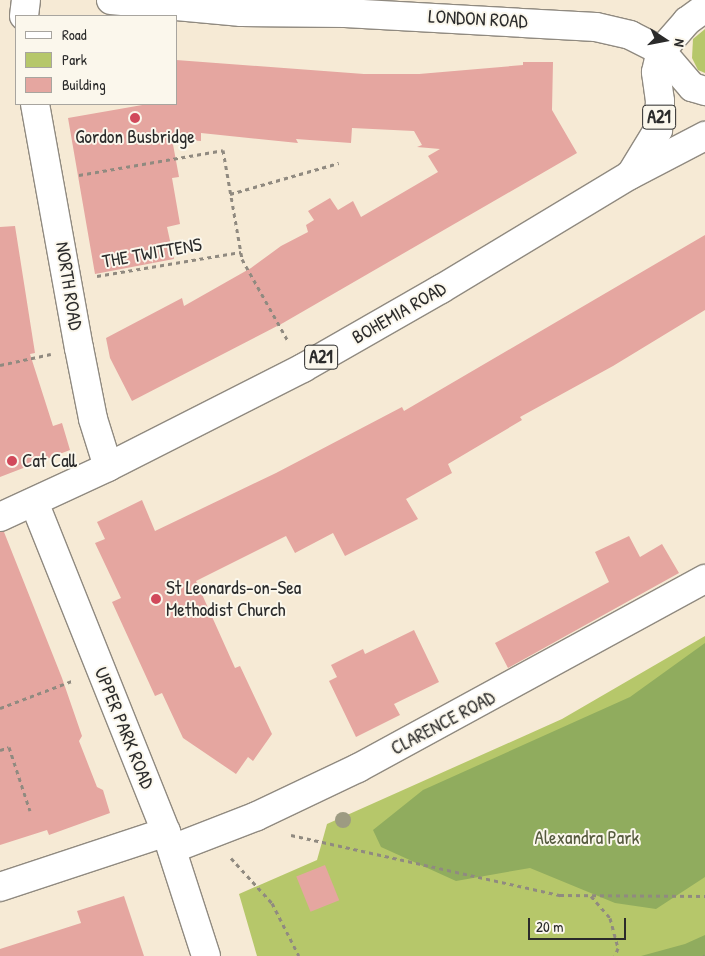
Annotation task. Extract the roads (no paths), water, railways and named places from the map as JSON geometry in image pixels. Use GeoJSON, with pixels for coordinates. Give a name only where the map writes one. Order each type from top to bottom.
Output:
{"type":"FeatureCollection","features":[{"type":"Feature","properties":{"kind":"main road"},"geometry":{"type":"LineString","coordinates":[[24,15],[26,0]]}},
{"type":"Feature","properties":{"kind":"main road","name":"LONDON ROAD"},"geometry":{"type":"LineString","coordinates":[[111,0],[596,27],[630,36],[661,51],[692,86],[705,92]]}},
{"type":"Feature","properties":{"kind":"main road"},"geometry":{"type":"LineString","coordinates":[[661,51],[687,21],[705,8]]}},
{"type":"Feature","properties":{"kind":"main road","name":"BOHEMIA ROAD"},"geometry":{"type":"LineString","coordinates":[[630,175],[658,130],[660,102],[656,72],[661,51]]}},
{"type":"Feature","properties":{"kind":"main road","name":"NORTH ROAD"},"geometry":{"type":"LineString","coordinates":[[36,105],[93,419],[108,468]]}},
{"type":"Feature","properties":{"kind":"main road","name":"BOHEMIA ROAD"},"geometry":{"type":"LineString","coordinates":[[0,517],[108,468],[303,368],[441,289],[630,175],[705,136]]}},
{"type":"Feature","properties":{"kind":"main road","name":"UPPER PARK ROAD"},"geometry":{"type":"LineString","coordinates":[[34,502],[169,840],[206,956]]}},
{"type":"Feature","properties":{"kind":"main road","name":"CLARENCE ROAD"},"geometry":{"type":"LineString","coordinates":[[0,888],[169,840],[208,834],[257,816],[358,768],[705,579]]}},
{"type":"Feature","properties":{"kind":"place","name":"Gordon Busbridge"},"geometry":{"type":"Point","coordinates":[135,118]}},
{"type":"Feature","properties":{"kind":"place","name":"Cat Call"},"geometry":{"type":"Point","coordinates":[12,461]}},
{"type":"Feature","properties":{"kind":"place","name":"St Leonards-on-Sea Methodist Church"},"geometry":{"type":"Point","coordinates":[156,599]}},
{"type":"Feature","properties":{"kind":"park label","name":"Alexandra Park"},"geometry":{"type":"Point","coordinates":[587,838]}}]}
